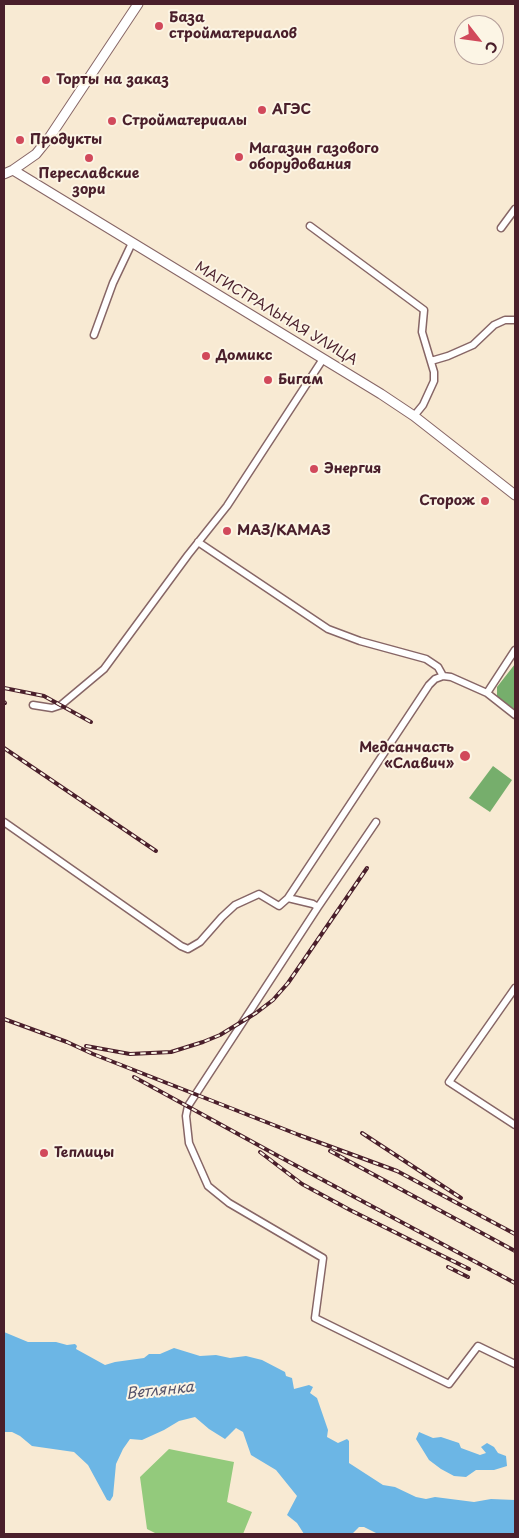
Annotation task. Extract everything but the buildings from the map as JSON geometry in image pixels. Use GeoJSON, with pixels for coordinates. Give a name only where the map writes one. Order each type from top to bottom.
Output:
{"type":"FeatureCollection","features":[{"type":"Feature","properties":{"kind":"main road"},"geometry":{"type":"LineString","coordinates":[[4,174],[36,154],[49,138],[138,4]]}},
{"type":"Feature","properties":{"kind":"main road","name":"МАГИСТРАЛЬНАЯ УЛИЦА"},"geometry":{"type":"LineString","coordinates":[[13,170],[381,394],[414,416],[515,495]]}},
{"type":"Feature","properties":{"kind":"street"},"geometry":{"type":"LineString","coordinates":[[501,228],[515,208]]}},
{"type":"Feature","properties":{"kind":"street"},"geometry":{"type":"LineString","coordinates":[[310,226],[424,310],[422,332],[434,372],[434,380],[423,405],[414,416]]}},
{"type":"Feature","properties":{"kind":"street"},"geometry":{"type":"LineString","coordinates":[[94,335],[112,283],[132,243]]}},
{"type":"Feature","properties":{"kind":"street"},"geometry":{"type":"LineString","coordinates":[[431,361],[473,345],[494,325],[511,319],[515,320]]}},
{"type":"Feature","properties":{"kind":"street"},"geometry":{"type":"LineString","coordinates":[[33,706],[52,708],[61,705],[104,668],[227,506],[323,359]]}},
{"type":"Feature","properties":{"kind":"street"},"geometry":{"type":"LineString","coordinates":[[198,542],[328,629],[360,641],[426,659],[438,667],[443,676]]}},
{"type":"Feature","properties":{"kind":"street"},"geometry":{"type":"LineString","coordinates":[[487,693],[513,657],[515,650]]}},
{"type":"Feature","properties":{"kind":"street"},"geometry":{"type":"LineString","coordinates":[[4,822],[182,946],[188,948],[200,942],[234,905],[258,894],[279,906],[288,898],[429,685],[435,679],[443,676],[451,677],[487,693],[515,715]]}},
{"type":"Feature","properties":{"kind":"street"},"geometry":{"type":"LineString","coordinates":[[376,822],[188,1106],[186,1116],[189,1143],[208,1186],[229,1203],[323,1258],[316,1318],[449,1384],[478,1346],[515,1364]]}},
{"type":"Feature","properties":{"kind":"street"},"geometry":{"type":"LineString","coordinates":[[288,898],[318,907]]}},
{"type":"Feature","properties":{"kind":"street"},"geometry":{"type":"LineString","coordinates":[[515,988],[449,1082],[515,1125]]}},
{"type":"Feature","properties":{"kind":"green space"},"geometry":{"type":"Polygon","coordinates":[[[515,664],[515,713],[497,697],[497,687],[515,664]]]}},
{"type":"Feature","properties":{"kind":"green space"},"geometry":{"type":"Polygon","coordinates":[[[493,766],[512,780],[490,812],[469,798],[493,766]]]}},
{"type":"Feature","properties":{"kind":"green space"},"geometry":{"type":"Polygon","coordinates":[[[169,1449],[234,1462],[227,1502],[252,1512],[243,1534],[157,1534],[147,1529],[140,1477],[169,1449]]]}},
{"type":"Feature","properties":{"kind":"water","name":"Ветлянка"},"geometry":{"type":"Polygon","coordinates":[[[4,1332],[28,1342],[75,1344],[77,1346],[76,1349],[105,1365],[144,1358],[149,1354],[160,1354],[174,1348],[200,1356],[216,1355],[230,1358],[246,1356],[262,1360],[285,1372],[286,1376],[292,1378],[294,1389],[309,1385],[313,1387],[310,1393],[317,1398],[328,1430],[327,1437],[338,1443],[347,1439],[349,1441],[349,1463],[383,1485],[395,1487],[416,1497],[426,1499],[435,1497],[474,1502],[491,1499],[515,1500],[515,1534],[378,1534],[364,1527],[359,1527],[352,1534],[304,1534],[297,1523],[287,1515],[297,1496],[276,1470],[251,1455],[243,1432],[236,1428],[225,1439],[195,1417],[179,1421],[142,1440],[130,1439],[116,1464],[113,1496],[110,1501],[107,1500],[88,1465],[74,1452],[32,1446],[12,1432],[4,1432],[4,1332]]]}},
{"type":"Feature","properties":{"kind":"water"},"geometry":{"type":"Polygon","coordinates":[[[419,1432],[433,1438],[441,1437],[459,1443],[461,1448],[480,1455],[486,1453],[481,1447],[487,1443],[494,1447],[498,1453],[506,1456],[507,1466],[494,1470],[476,1470],[466,1477],[454,1476],[429,1460],[416,1439],[419,1432]]]}},
{"type":"Feature","properties":{"kind":"railway"},"geometry":{"type":"LineString","coordinates":[[4,688],[44,696],[91,722]]}},
{"type":"Feature","properties":{"kind":"railway"},"geometry":{"type":"LineString","coordinates":[[4,748],[156,851]]}},
{"type":"Feature","properties":{"kind":"railway"},"geometry":{"type":"LineString","coordinates":[[86,1046],[130,1054],[171,1052],[220,1035],[256,1013],[273,1000],[288,983],[367,868]]}},
{"type":"Feature","properties":{"kind":"railway"},"geometry":{"type":"LineString","coordinates":[[4,1019],[67,1042],[299,1135],[397,1171],[515,1234]]}},
{"type":"Feature","properties":{"kind":"railway"},"geometry":{"type":"LineString","coordinates":[[134,1077],[515,1283]]}},
{"type":"Feature","properties":{"kind":"railway"},"geometry":{"type":"LineString","coordinates":[[362,1133],[461,1198]]}},
{"type":"Feature","properties":{"kind":"railway"},"geometry":{"type":"LineString","coordinates":[[330,1151],[515,1251]]}},
{"type":"Feature","properties":{"kind":"railway"},"geometry":{"type":"LineString","coordinates":[[260,1152],[302,1184],[469,1269]]}},
{"type":"Feature","properties":{"kind":"railway"},"geometry":{"type":"LineString","coordinates":[[448,1267],[468,1277]]}},
{"type":"Feature","properties":{"kind":"place","name":"База стройматериалов"},"geometry":{"type":"Point","coordinates":[159,26]}},
{"type":"Feature","properties":{"kind":"place","name":"Торты на заказ"},"geometry":{"type":"Point","coordinates":[46,80]}},
{"type":"Feature","properties":{"kind":"place","name":"АГЭС"},"geometry":{"type":"Point","coordinates":[262,110]}},
{"type":"Feature","properties":{"kind":"place","name":"Стройматериалы"},"geometry":{"type":"Point","coordinates":[112,121]}},
{"type":"Feature","properties":{"kind":"place","name":"Продукты"},"geometry":{"type":"Point","coordinates":[20,140]}},
{"type":"Feature","properties":{"kind":"place","name":"Магазин газового оборудования"},"geometry":{"type":"Point","coordinates":[239,157]}},
{"type":"Feature","properties":{"kind":"place","name":"Переславские зори"},"geometry":{"type":"Point","coordinates":[89,158]}},
{"type":"Feature","properties":{"kind":"place","name":"Домикс"},"geometry":{"type":"Point","coordinates":[206,356]}},
{"type":"Feature","properties":{"kind":"place","name":"Бигам"},"geometry":{"type":"Point","coordinates":[268,380]}},
{"type":"Feature","properties":{"kind":"place","name":"Энергия"},"geometry":{"type":"Point","coordinates":[314,469]}},
{"type":"Feature","properties":{"kind":"place","name":"Сторож"},"geometry":{"type":"Point","coordinates":[485,501]}},
{"type":"Feature","properties":{"kind":"place","name":"МАЗ/КАМАЗ"},"geometry":{"type":"Point","coordinates":[227,531]}},
{"type":"Feature","properties":{"kind":"place","name":"Медсанчасть «Славич»"},"geometry":{"type":"Point","coordinates":[465,756]}},
{"type":"Feature","properties":{"kind":"place","name":"Теплицы"},"geometry":{"type":"Point","coordinates":[44,1153]}}]}
